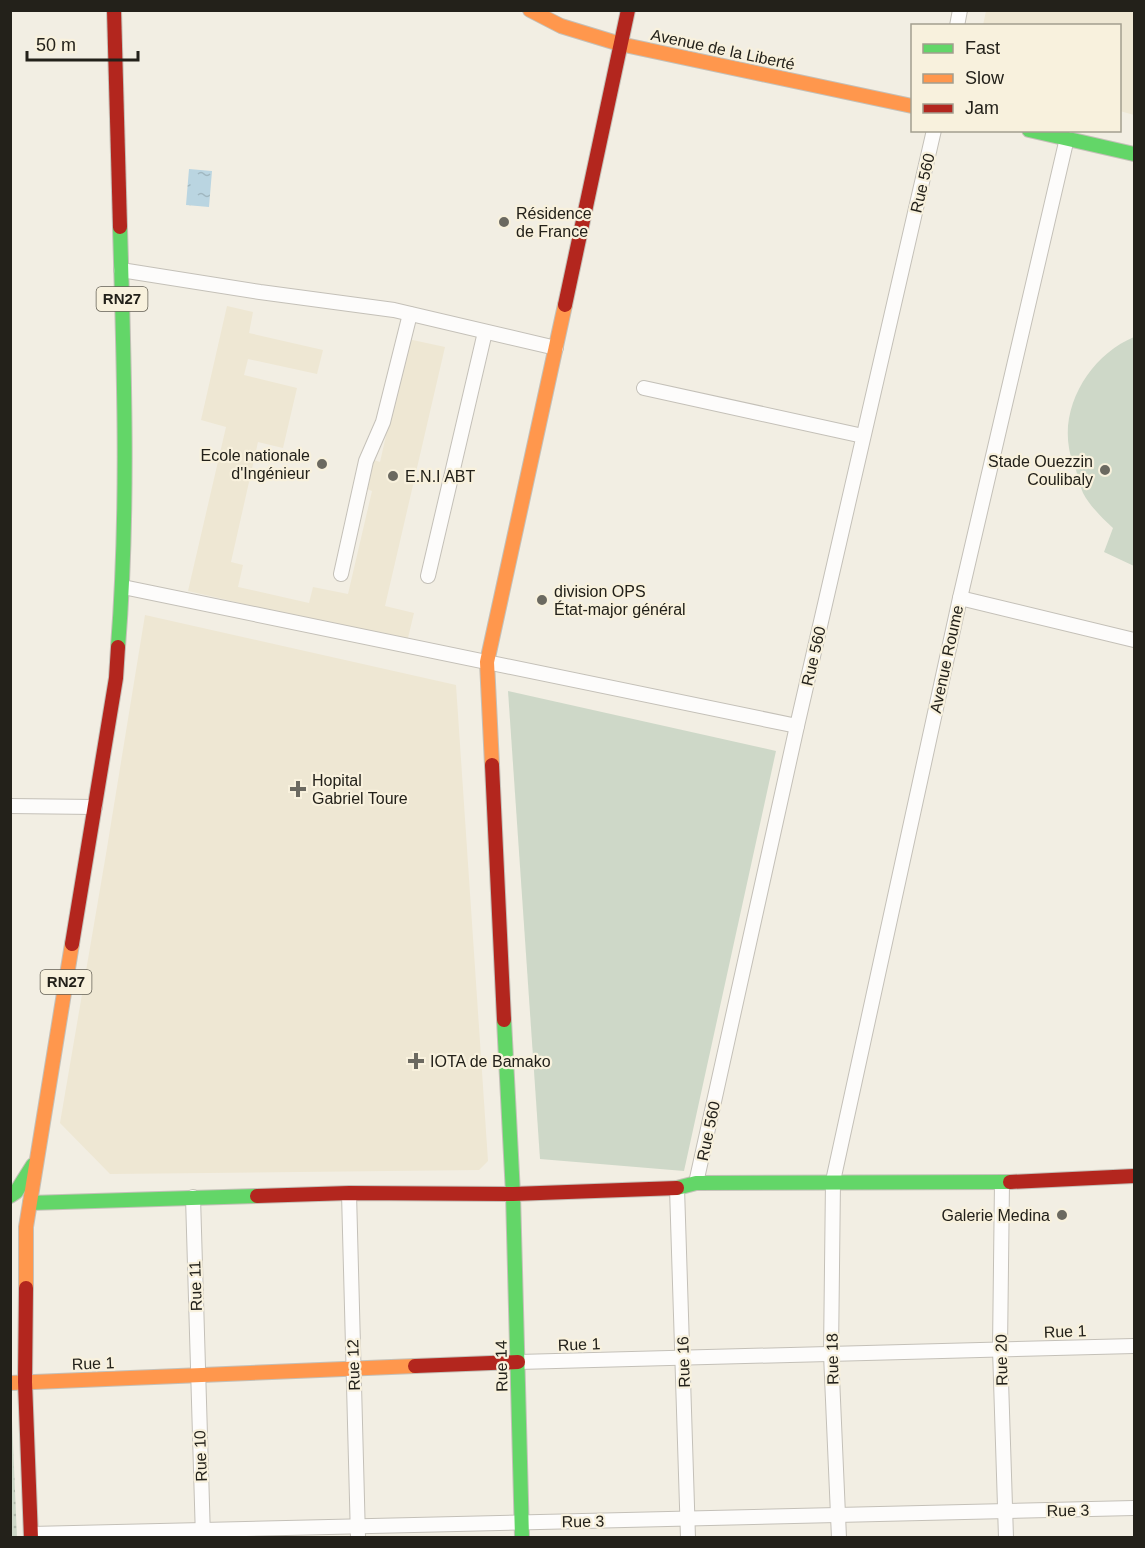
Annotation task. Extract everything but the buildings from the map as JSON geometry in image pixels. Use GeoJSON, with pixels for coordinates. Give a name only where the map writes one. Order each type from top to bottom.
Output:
{"type":"FeatureCollection","features":[{"type":"Feature","properties":{"kind":"main road","name":"RN27"},"geometry":{"type":"LineString","coordinates":[[31,1536],[25,1382],[26,1227],[116,678],[123,587],[126,443],[114,10]]}},
{"type":"Feature","properties":{"kind":"main road","name":"Avenue de la Liberté"},"geometry":{"type":"LineString","coordinates":[[530,10],[561,26],[620,44],[911,106]]}},
{"type":"Feature","properties":{"kind":"main road","name":"Rue 14"},"geometry":{"type":"LineString","coordinates":[[522,1538],[513,1194],[487,662],[628,10]]}},
{"type":"Feature","properties":{"kind":"main road"},"geometry":{"type":"LineString","coordinates":[[1038,132],[1134,154]]}},
{"type":"Feature","properties":{"kind":"main road"},"geometry":{"type":"LineString","coordinates":[[10,1196],[24,1180],[38,1156]]}},
{"type":"Feature","properties":{"kind":"main road"},"geometry":{"type":"LineString","coordinates":[[10,1203],[348,1193],[513,1194],[677,1188],[696,1183],[1002,1182],[1134,1176]]}},
{"type":"Feature","properties":{"kind":"main road","name":"Rue 1"},"geometry":{"type":"LineString","coordinates":[[10,1383],[518,1362]]}},
{"type":"Feature","properties":{"kind":"street","name":"Rue 560"},"geometry":{"type":"LineString","coordinates":[[696,1183],[797,726],[934,132]]}},
{"type":"Feature","properties":{"kind":"street","name":"Avenue Roume"},"geometry":{"type":"LineString","coordinates":[[833,1181],[960,598],[1067,138]]}},
{"type":"Feature","properties":{"kind":"street"},"geometry":{"type":"LineString","coordinates":[[121,270],[410,314],[556,348]]}},
{"type":"Feature","properties":{"kind":"street"},"geometry":{"type":"LineString","coordinates":[[341,574],[366,461],[383,422],[410,314]]}},
{"type":"Feature","properties":{"kind":"street"},"geometry":{"type":"LineString","coordinates":[[428,576],[485,332]]}},
{"type":"Feature","properties":{"kind":"street"},"geometry":{"type":"LineString","coordinates":[[644,388],[863,436]]}},
{"type":"Feature","properties":{"kind":"street"},"geometry":{"type":"LineString","coordinates":[[123,587],[797,726]]}},
{"type":"Feature","properties":{"kind":"street"},"geometry":{"type":"LineString","coordinates":[[960,598],[1134,640]]}},
{"type":"Feature","properties":{"kind":"street"},"geometry":{"type":"LineString","coordinates":[[10,806],[95,807]]}},
{"type":"Feature","properties":{"kind":"street","name":"Rue 18"},"geometry":{"type":"LineString","coordinates":[[833,1181],[831,1354],[839,1538]]}},
{"type":"Feature","properties":{"kind":"street","name":"Rue 20"},"geometry":{"type":"LineString","coordinates":[[1002,1182],[1000,1349],[1006,1538]]}},
{"type":"Feature","properties":{"kind":"street","name":"Rue 16"},"geometry":{"type":"LineString","coordinates":[[677,1188],[688,1538]]}},
{"type":"Feature","properties":{"kind":"street","name":"Rue 12"},"geometry":{"type":"LineString","coordinates":[[348,1193],[358,1532]]}},
{"type":"Feature","properties":{"kind":"street","name":"Rue 11"},"geometry":{"type":"LineString","coordinates":[[193,1197],[198,1375]]}},
{"type":"Feature","properties":{"kind":"street","name":"Rue 1"},"geometry":{"type":"LineString","coordinates":[[518,1362],[1134,1346]]}},
{"type":"Feature","properties":{"kind":"street","name":"Rue 10"},"geometry":{"type":"LineString","coordinates":[[198,1375],[203,1534]]}},
{"type":"Feature","properties":{"kind":"street","name":"Rue 3"},"geometry":{"type":"LineString","coordinates":[[31,1536],[358,1532],[521,1523],[1134,1508]]}},
{"type":"Feature","properties":{"kind":"shaded area"},"geometry":{"type":"Polygon","coordinates":[[[986,11],[1134,11],[1134,115],[1121,111],[1121,24],[983,24],[986,11]]]}},
{"type":"Feature","properties":{"kind":"shaded area","name":"E.N.I ABT"},"geometry":{"type":"Polygon","coordinates":[[[227,306],[253,312],[249,333],[323,350],[317,374],[248,359],[244,375],[297,388],[283,448],[258,442],[231,562],[243,565],[238,587],[309,603],[313,587],[348,594],[372,491],[367,489],[374,460],[380,462],[408,339],[445,347],[385,606],[414,613],[407,642],[188,591],[226,427],[201,420],[227,306]]]}},
{"type":"Feature","properties":{"kind":"shaded area"},"geometry":{"type":"Polygon","coordinates":[[[145,615],[456,685],[488,1161],[479,1170],[110,1174],[60,1123],[145,615]]]}},
{"type":"Feature","properties":{"kind":"green space","name":"Stade Ouezzin Coulibaly"},"geometry":{"type":"Polygon","coordinates":[[[1134,337],[1134,566],[1104,552],[1113,528],[1096,512],[1083,493],[1070,451],[1068,431],[1075,397],[1093,367],[1105,355],[1134,337]]]}},
{"type":"Feature","properties":{"kind":"green space"},"geometry":{"type":"Polygon","coordinates":[[[508,691],[776,751],[684,1171],[540,1159],[508,691]]]}},
{"type":"Feature","properties":{"kind":"green space"},"geometry":{"type":"Polygon","coordinates":[[[11,1395],[17,1538],[10,1537],[11,1395]]]}},
{"type":"Feature","properties":{"kind":"water"},"geometry":{"type":"Polygon","coordinates":[[[189,169],[212,171],[209,207],[186,205],[189,169]]]}},
{"type":"Feature","properties":{"kind":"traffic: fast"},"geometry":{"type":"LineString","coordinates":[[1038,132],[1134,154]]}},
{"type":"Feature","properties":{"kind":"traffic: fast"},"geometry":{"type":"LineString","coordinates":[[118,647],[125,490],[120,227]]}},
{"type":"Feature","properties":{"kind":"traffic: fast"},"geometry":{"type":"LineString","coordinates":[[504,1020],[513,1194],[522,1538]]}},
{"type":"Feature","properties":{"kind":"traffic: fast"},"geometry":{"type":"LineString","coordinates":[[10,1196],[16,1192],[33,1165]]}},
{"type":"Feature","properties":{"kind":"traffic: fast"},"geometry":{"type":"LineString","coordinates":[[677,1188],[696,1183],[1010,1182]]}},
{"type":"Feature","properties":{"kind":"traffic: fast"},"geometry":{"type":"LineString","coordinates":[[30,1203],[257,1196]]}},
{"type":"Feature","properties":{"kind":"traffic: slow"},"geometry":{"type":"LineString","coordinates":[[530,10],[561,26],[620,44],[911,106]]}},
{"type":"Feature","properties":{"kind":"traffic: slow"},"geometry":{"type":"LineString","coordinates":[[492,765],[487,662],[565,305]]}},
{"type":"Feature","properties":{"kind":"traffic: slow"},"geometry":{"type":"LineString","coordinates":[[26,1288],[26,1227],[72,944]]}},
{"type":"Feature","properties":{"kind":"traffic: slow"},"geometry":{"type":"LineString","coordinates":[[10,1383],[415,1366]]}},
{"type":"Feature","properties":{"kind":"traffic: jam"},"geometry":{"type":"LineString","coordinates":[[114,10],[120,227]]}},
{"type":"Feature","properties":{"kind":"traffic: jam"},"geometry":{"type":"LineString","coordinates":[[565,305],[628,10]]}},
{"type":"Feature","properties":{"kind":"traffic: jam"},"geometry":{"type":"LineString","coordinates":[[72,944],[116,678],[118,647]]}},
{"type":"Feature","properties":{"kind":"traffic: jam"},"geometry":{"type":"LineString","coordinates":[[492,765],[504,1020]]}},
{"type":"Feature","properties":{"kind":"traffic: jam"},"geometry":{"type":"LineString","coordinates":[[1010,1182],[1134,1176]]}},
{"type":"Feature","properties":{"kind":"traffic: jam"},"geometry":{"type":"LineString","coordinates":[[257,1196],[349,1193],[513,1194],[677,1188]]}},
{"type":"Feature","properties":{"kind":"traffic: jam"},"geometry":{"type":"LineString","coordinates":[[26,1288],[25,1382],[31,1538]]}},
{"type":"Feature","properties":{"kind":"traffic: jam"},"geometry":{"type":"LineString","coordinates":[[415,1366],[518,1362]]}},
{"type":"Feature","properties":{"kind":"place","name":"Résidence de France"},"geometry":{"type":"Point","coordinates":[504,222]}},
{"type":"Feature","properties":{"kind":"place","name":"Ecole nationale d'Ingénieur"},"geometry":{"type":"Point","coordinates":[322,464]}},
{"type":"Feature","properties":{"kind":"place","name":"Stade Ouezzin Coulibaly"},"geometry":{"type":"Point","coordinates":[1105,470]}},
{"type":"Feature","properties":{"kind":"place","name":"E.N.I ABT"},"geometry":{"type":"Point","coordinates":[393,476]}},
{"type":"Feature","properties":{"kind":"place","name":"division OPS État-major général"},"geometry":{"type":"Point","coordinates":[542,600]}},
{"type":"Feature","properties":{"kind":"place","name":"Hopital Gabriel Toure"},"geometry":{"type":"Point","coordinates":[298,789]}},
{"type":"Feature","properties":{"kind":"place","name":"IOTA de Bamako"},"geometry":{"type":"Point","coordinates":[416,1061]}},
{"type":"Feature","properties":{"kind":"place","name":"Galerie Medina"},"geometry":{"type":"Point","coordinates":[1062,1215]}}]}
